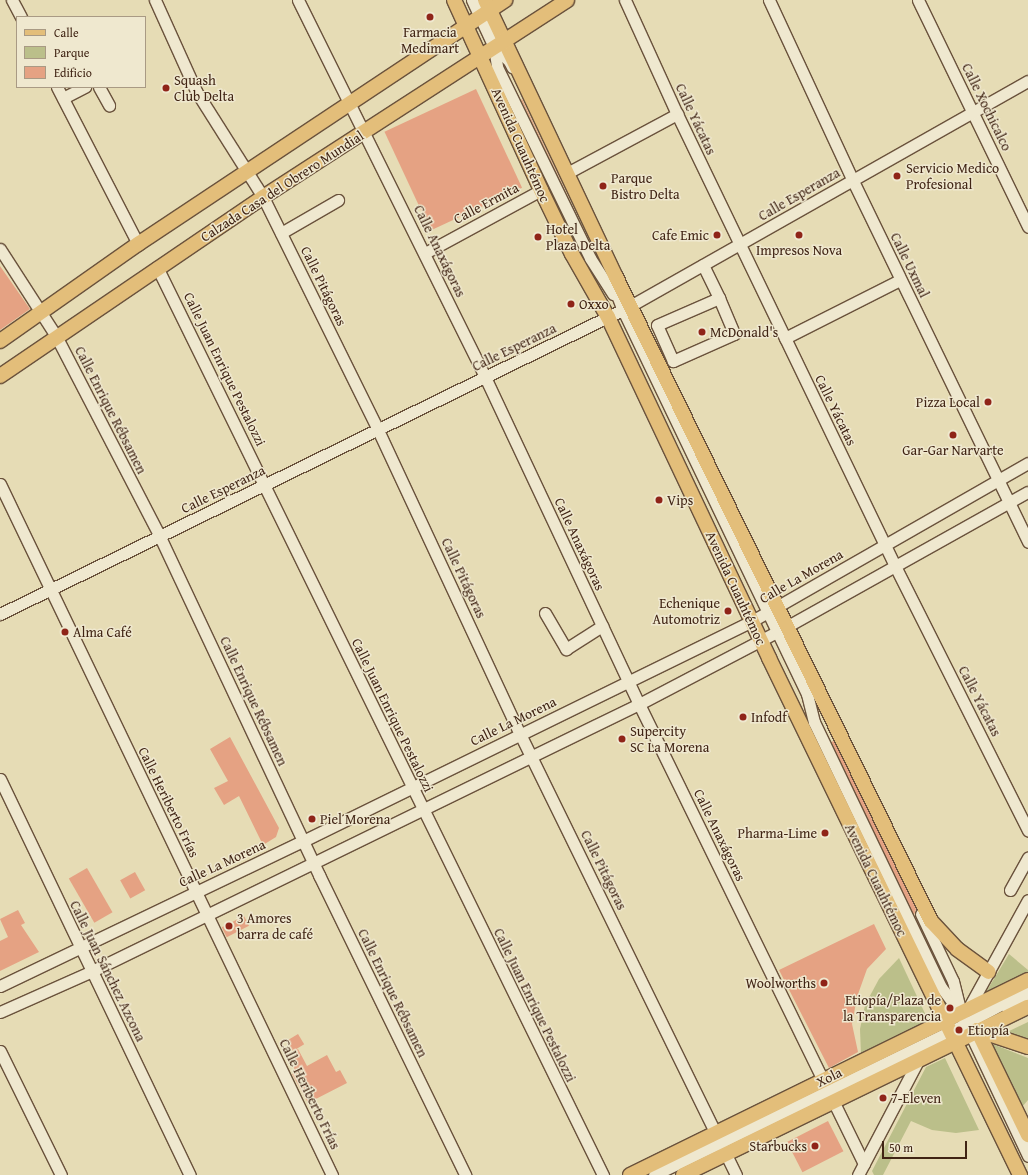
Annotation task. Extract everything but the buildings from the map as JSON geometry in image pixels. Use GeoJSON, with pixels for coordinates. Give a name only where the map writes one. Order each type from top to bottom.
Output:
{"type":"FeatureCollection","features":[{"type":"Feature","properties":{"kind":"main road","name":"Avenida Cuauhtémoc"},"geometry":{"type":"LineString","coordinates":[[454,0],[481,56],[541,190],[572,254],[608,317],[761,641],[1020,1175]]}},
{"type":"Feature","properties":{"kind":"main road"},"geometry":{"type":"LineString","coordinates":[[0,341],[138,244],[467,26],[485,9],[505,0]]}},
{"type":"Feature","properties":{"kind":"main road","name":"Calzada Casa del Obrero Mundial"},"geometry":{"type":"LineString","coordinates":[[0,376],[157,267],[567,0]]}},
{"type":"Feature","properties":{"kind":"main road","name":"Avenida Cuauhtémoc"},"geometry":{"type":"LineString","coordinates":[[485,9],[500,44],[569,172],[627,308],[782,630],[931,921],[957,949],[989,972]]}},
{"type":"Feature","properties":{"kind":"main road","name":"Xola"},"geometry":{"type":"LineString","coordinates":[[630,1175],[721,1143],[950,1032],[968,1022],[1028,980]]}},
{"type":"Feature","properties":{"kind":"main road","name":"Xola"},"geometry":{"type":"LineString","coordinates":[[683,1175],[721,1143],[829,1090],[919,1058],[950,1032],[968,1022],[1028,1007]]}},
{"type":"Feature","properties":{"kind":"main road"},"geometry":{"type":"LineString","coordinates":[[968,1022],[1028,1047]]}},
{"type":"Feature","properties":{"kind":"main road","name":"Avenida Cuauhtémoc"},"geometry":{"type":"LineString","coordinates":[[968,1022],[1028,1135]]}},
{"type":"Feature","properties":{"kind":"street"},"geometry":{"type":"LineString","coordinates":[[12,0],[20,16]]}},
{"type":"Feature","properties":{"kind":"street","name":"Calle Pitágoras"},"geometry":{"type":"LineString","coordinates":[[155,0],[196,91],[248,171],[281,233],[378,430],[531,757],[736,1175]]}},
{"type":"Feature","properties":{"kind":"street","name":"Calle Anaxágoras"},"geometry":{"type":"LineString","coordinates":[[298,0],[425,253],[639,704],[829,1090],[861,1171]]}},
{"type":"Feature","properties":{"kind":"street","name":"Avenida Cuauhtémoc"},"geometry":{"type":"LineString","coordinates":[[472,0],[485,9]]}},
{"type":"Feature","properties":{"kind":"street","name":"Calle Yácatas"},"geometry":{"type":"LineString","coordinates":[[625,0],[677,114],[896,568],[1028,830]]}},
{"type":"Feature","properties":{"kind":"street","name":"Calle Uxmal"},"geometry":{"type":"LineString","coordinates":[[769,0],[852,181],[1028,542]]}},
{"type":"Feature","properties":{"kind":"street","name":"Calle Xochicalco"},"geometry":{"type":"LineString","coordinates":[[918,0],[1028,227]]}},
{"type":"Feature","properties":{"kind":"street","name":"Avenida Cuauhtémoc"},"geometry":{"type":"LineString","coordinates":[[500,44],[497,67],[586,251],[627,308]]}},
{"type":"Feature","properties":{"kind":"street","name":"Calle Esperanza"},"geometry":{"type":"LineString","coordinates":[[0,614],[51,591],[627,308],[1028,81]]}},
{"type":"Feature","properties":{"kind":"street"},"geometry":{"type":"LineString","coordinates":[[58,88],[138,244]]}},
{"type":"Feature","properties":{"kind":"street"},"geometry":{"type":"LineString","coordinates":[[63,98],[83,88]]}},
{"type":"Feature","properties":{"kind":"street"},"geometry":{"type":"LineString","coordinates":[[100,88],[109,105]]}},
{"type":"Feature","properties":{"kind":"street"},"geometry":{"type":"LineString","coordinates":[[569,172],[677,114]]}},
{"type":"Feature","properties":{"kind":"street","name":"Calle Ermita"},"geometry":{"type":"LineString","coordinates":[[425,253],[541,190]]}},
{"type":"Feature","properties":{"kind":"street"},"geometry":{"type":"LineString","coordinates":[[281,233],[338,200]]}},
{"type":"Feature","properties":{"kind":"street","name":"Calle Enrique Rébsamen"},"geometry":{"type":"LineString","coordinates":[[0,249],[56,336],[160,537],[313,863],[465,1175]]}},
{"type":"Feature","properties":{"kind":"street"},"geometry":{"type":"LineString","coordinates":[[704,265],[719,298],[734,334],[673,361],[657,325],[719,298]]}},
{"type":"Feature","properties":{"kind":"street","name":"Calle Juan Enrique Pestalozzi"},"geometry":{"type":"LineString","coordinates":[[157,267],[266,485],[411,788],[602,1175]]}},
{"type":"Feature","properties":{"kind":"street"},"geometry":{"type":"LineString","coordinates":[[785,338],[900,280]]}},
{"type":"Feature","properties":{"kind":"street","name":"Calle La Morena"},"geometry":{"type":"LineString","coordinates":[[0,986],[80,946],[303,842],[752,621],[1028,463]]}},
{"type":"Feature","properties":{"kind":"street","name":"Calle Heriberto Frías"},"geometry":{"type":"LineString","coordinates":[[0,484],[332,1175]]}},
{"type":"Feature","properties":{"kind":"street"},"geometry":{"type":"LineString","coordinates":[[0,1012],[92,971],[206,914],[639,704],[782,630],[896,568],[1028,492]]}},
{"type":"Feature","properties":{"kind":"street"},"geometry":{"type":"LineString","coordinates":[[546,613],[566,649],[602,626]]}},
{"type":"Feature","properties":{"kind":"street","name":"Avenida Cuauhtémoc"},"geometry":{"type":"LineString","coordinates":[[782,630],[807,694],[814,722],[941,987],[968,1022]]}},
{"type":"Feature","properties":{"kind":"street","name":"Calle Juan Sánchez Azcona"},"geometry":{"type":"LineString","coordinates":[[0,779],[190,1175]]}},
{"type":"Feature","properties":{"kind":"street"},"geometry":{"type":"LineString","coordinates":[[1010,890],[1028,858]]}},
{"type":"Feature","properties":{"kind":"street"},"geometry":{"type":"LineString","coordinates":[[1028,900],[989,972],[968,1022],[1028,1156]]}},
{"type":"Feature","properties":{"kind":"street"},"geometry":{"type":"LineString","coordinates":[[968,1022],[1028,990]]}},
{"type":"Feature","properties":{"kind":"street"},"geometry":{"type":"LineString","coordinates":[[968,1022],[1028,1000]]}},
{"type":"Feature","properties":{"kind":"street"},"geometry":{"type":"LineString","coordinates":[[829,1090],[950,1032]]}},
{"type":"Feature","properties":{"kind":"street"},"geometry":{"type":"LineString","coordinates":[[861,1171],[919,1058],[930,1041]]}},
{"type":"Feature","properties":{"kind":"street"},"geometry":{"type":"LineString","coordinates":[[0,1051],[61,1175]]}},
{"type":"Feature","properties":{"kind":"street"},"geometry":{"type":"LineString","coordinates":[[654,1175],[721,1143]]}},
{"type":"Feature","properties":{"kind":"green space"},"geometry":{"type":"Polygon","coordinates":[[[1009,954],[1028,970],[1028,976],[983,997],[1009,954]]]}},
{"type":"Feature","properties":{"kind":"green space"},"geometry":{"type":"Polygon","coordinates":[[[899,958],[929,1022],[861,1055],[860,1029],[865,1005],[879,979],[899,958]]]}},
{"type":"Feature","properties":{"kind":"green space"},"geometry":{"type":"Polygon","coordinates":[[[1028,1022],[1028,1042],[1003,1034],[1028,1022]]]}},
{"type":"Feature","properties":{"kind":"green space"},"geometry":{"type":"Polygon","coordinates":[[[990,1043],[1028,1058],[1028,1100],[1022,1107],[990,1043]]]}},
{"type":"Feature","properties":{"kind":"green space"},"geometry":{"type":"Polygon","coordinates":[[[945,1058],[979,1130],[956,1133],[932,1130],[911,1121],[883,1175],[874,1175],[872,1171],[926,1067],[945,1058]]]}},
{"type":"Feature","properties":{"kind":"place","name":"Farmacia Medimart"},"geometry":{"type":"Point","coordinates":[430,17]}},
{"type":"Feature","properties":{"kind":"place","name":"Squash Club Delta"},"geometry":{"type":"Point","coordinates":[166,88]}},
{"type":"Feature","properties":{"kind":"place","name":"Servicio Medico Profesional"},"geometry":{"type":"Point","coordinates":[897,176]}},
{"type":"Feature","properties":{"kind":"place","name":"Parque Bistro Delta"},"geometry":{"type":"Point","coordinates":[603,186]}},
{"type":"Feature","properties":{"kind":"place","name":"Cafe Emic"},"geometry":{"type":"Point","coordinates":[717,235]}},
{"type":"Feature","properties":{"kind":"place","name":"Impresos Nova"},"geometry":{"type":"Point","coordinates":[799,235]}},
{"type":"Feature","properties":{"kind":"place","name":"Hotel Plaza Delta"},"geometry":{"type":"Point","coordinates":[538,237]}},
{"type":"Feature","properties":{"kind":"place","name":"Oxxo"},"geometry":{"type":"Point","coordinates":[571,304]}},
{"type":"Feature","properties":{"kind":"place","name":"McDonald's"},"geometry":{"type":"Point","coordinates":[702,332]}},
{"type":"Feature","properties":{"kind":"place","name":"Pizza Local"},"geometry":{"type":"Point","coordinates":[988,402]}},
{"type":"Feature","properties":{"kind":"place","name":"Gar-Gar Narvarte"},"geometry":{"type":"Point","coordinates":[953,435]}},
{"type":"Feature","properties":{"kind":"place","name":"Vips"},"geometry":{"type":"Point","coordinates":[659,500]}},
{"type":"Feature","properties":{"kind":"place","name":"Echenique Automotriz"},"geometry":{"type":"Point","coordinates":[728,611]}},
{"type":"Feature","properties":{"kind":"place","name":"Alma Café"},"geometry":{"type":"Point","coordinates":[65,632]}},
{"type":"Feature","properties":{"kind":"place","name":"Infodf"},"geometry":{"type":"Point","coordinates":[743,717]}},
{"type":"Feature","properties":{"kind":"place","name":"Supercity SC La Morena"},"geometry":{"type":"Point","coordinates":[622,739]}},
{"type":"Feature","properties":{"kind":"place","name":"Piel Morena"},"geometry":{"type":"Point","coordinates":[312,819]}},
{"type":"Feature","properties":{"kind":"place","name":"Pharma-Lime"},"geometry":{"type":"Point","coordinates":[825,833]}},
{"type":"Feature","properties":{"kind":"place","name":"3 Amores barra de café"},"geometry":{"type":"Point","coordinates":[229,926]}},
{"type":"Feature","properties":{"kind":"place","name":"Woolworths"},"geometry":{"type":"Point","coordinates":[824,983]}},
{"type":"Feature","properties":{"kind":"place","name":"Etiopía/Plaza de la Transparencia"},"geometry":{"type":"Point","coordinates":[950,1008]}},
{"type":"Feature","properties":{"kind":"place","name":"Etiopía"},"geometry":{"type":"Point","coordinates":[959,1030]}},
{"type":"Feature","properties":{"kind":"place","name":"7-Eleven"},"geometry":{"type":"Point","coordinates":[883,1098]}},
{"type":"Feature","properties":{"kind":"place","name":"Starbucks"},"geometry":{"type":"Point","coordinates":[815,1146]}}]}
